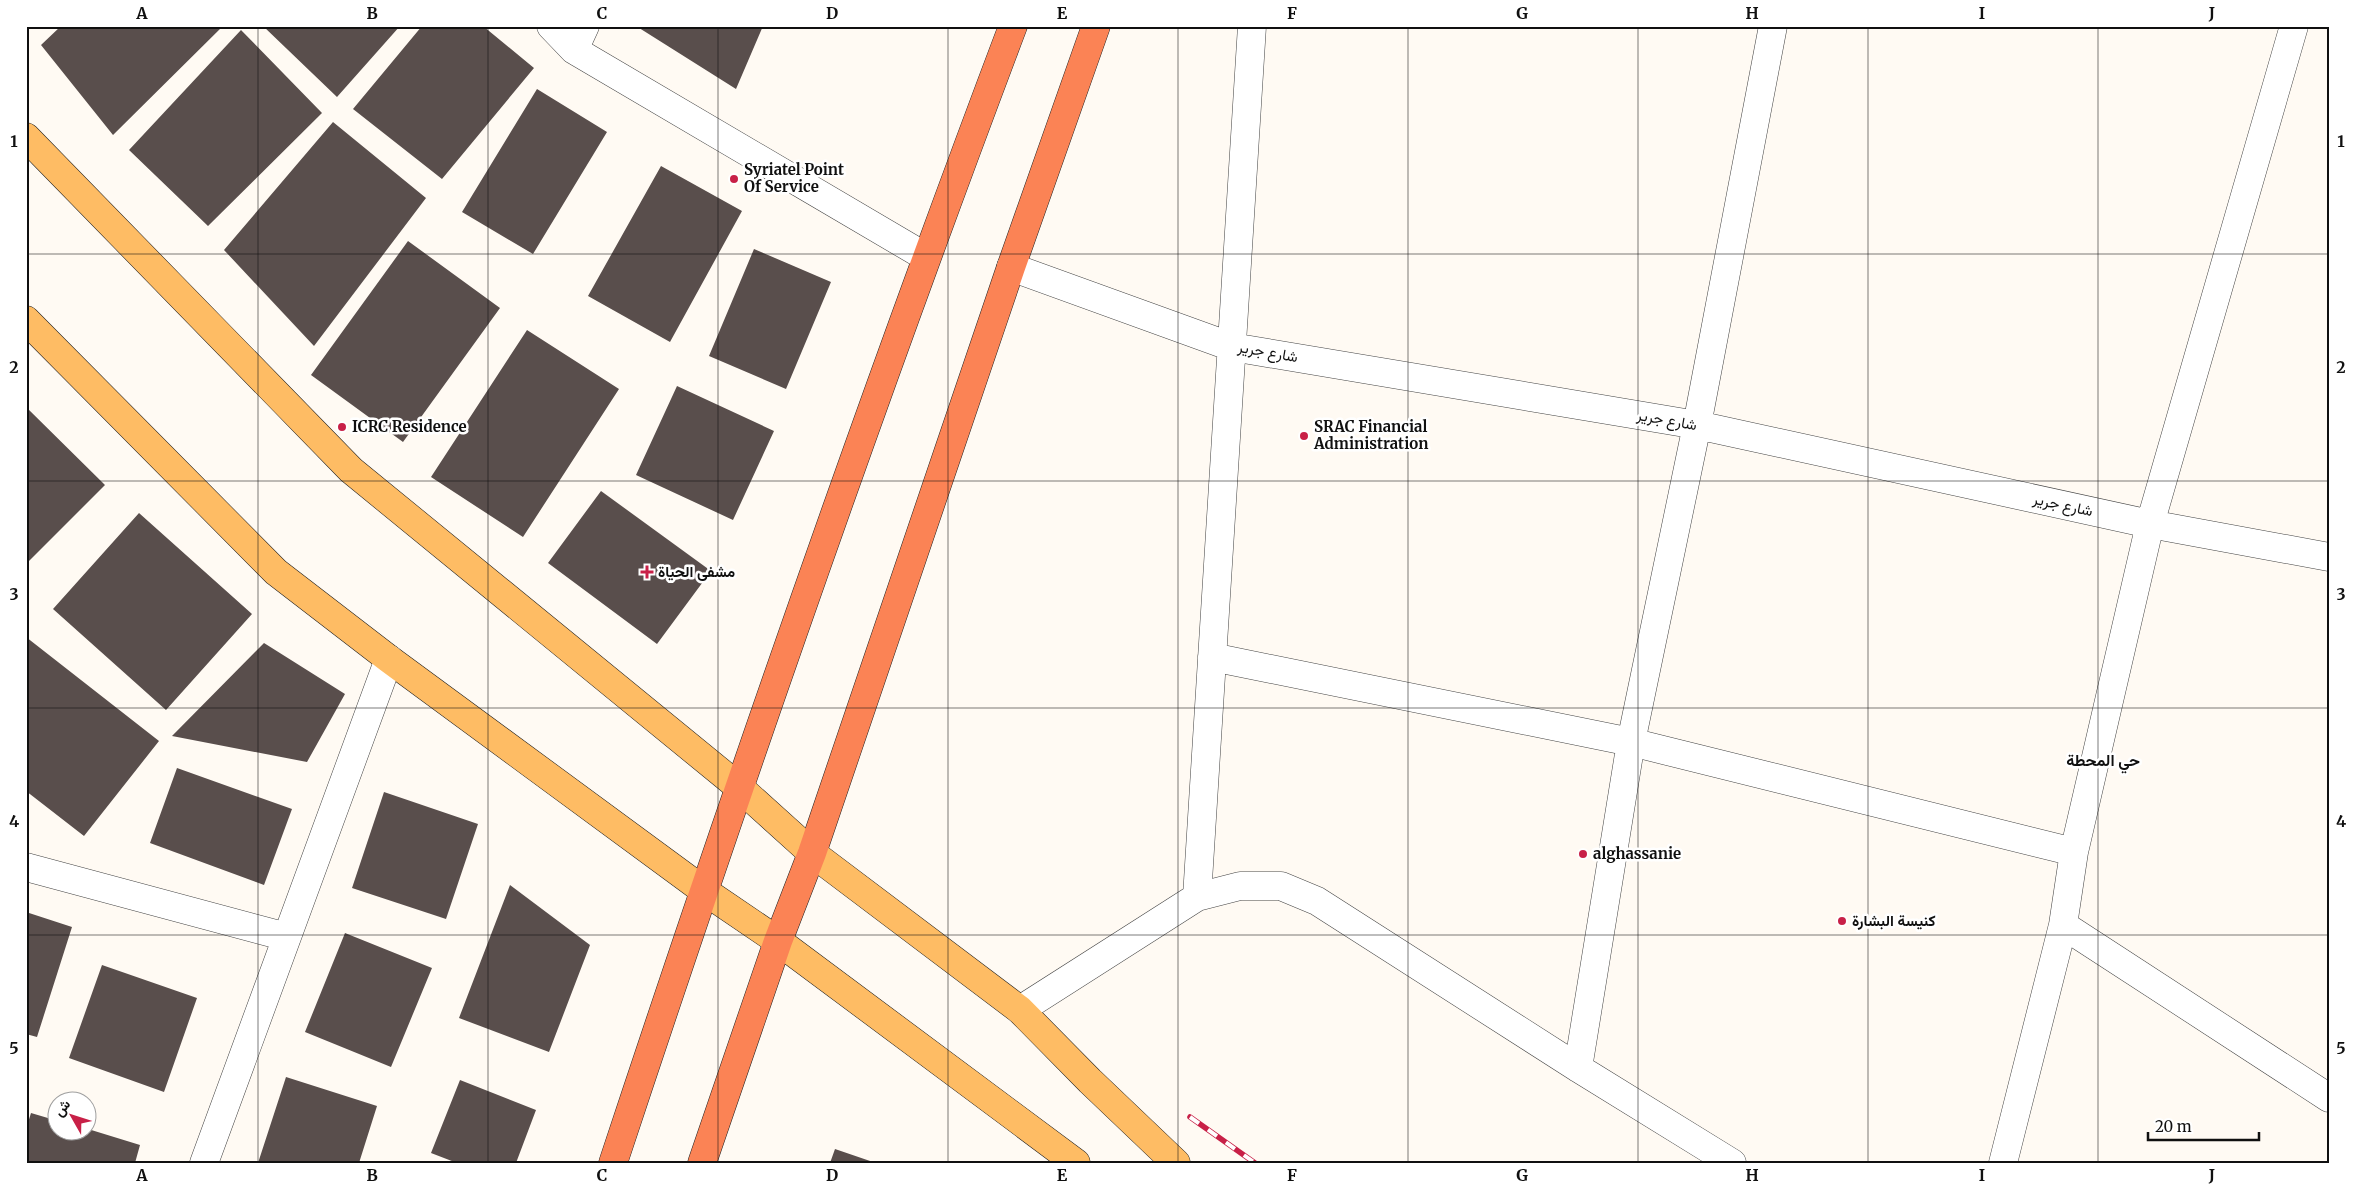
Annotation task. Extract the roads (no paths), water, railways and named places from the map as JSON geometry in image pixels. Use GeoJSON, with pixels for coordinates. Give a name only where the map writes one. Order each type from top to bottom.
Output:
{"type":"FeatureCollection","features":[{"type":"Feature","properties":{"kind":"highway"},"geometry":{"type":"LineString","coordinates":[[613,1163],[703,890],[926,257],[1013,26]]}},
{"type":"Feature","properties":{"kind":"highway"},"geometry":{"type":"LineString","coordinates":[[702,1163],[778,941],[812,854],[1011,267],[1096,26]]}},
{"type":"Feature","properties":{"kind":"main road"},"geometry":{"type":"LineString","coordinates":[[26,137],[351,470],[740,788],[812,854],[1020,1010],[1090,1081],[1176,1163]]}},
{"type":"Feature","properties":{"kind":"main road"},"geometry":{"type":"LineString","coordinates":[[26,320],[276,572],[389,659],[703,890],[778,941],[1076,1163]]}},
{"type":"Feature","properties":{"kind":"street"},"geometry":{"type":"LineString","coordinates":[[550,26],[579,38],[926,257]]}},
{"type":"Feature","properties":{"kind":"street"},"geometry":{"type":"LineString","coordinates":[[1197,897],[1252,26]]}},
{"type":"Feature","properties":{"kind":"street"},"geometry":{"type":"LineString","coordinates":[[1578,1068],[1631,742],[1697,425],[1773,26]]}},
{"type":"Feature","properties":{"kind":"street"},"geometry":{"type":"LineString","coordinates":[[2004,1163],[2063,925],[2074,852],[2150,524],[2294,26]]}},
{"type":"Feature","properties":{"kind":"street","name":"شارع جرير"},"geometry":{"type":"LineString","coordinates":[[1011,267],[1232,346],[1697,425],[2150,524],[2329,557]]}},
{"type":"Feature","properties":{"kind":"street"},"geometry":{"type":"LineString","coordinates":[[1212,657],[1631,742],[2074,852]]}},
{"type":"Feature","properties":{"kind":"street"},"geometry":{"type":"LineString","coordinates":[[204,1163],[389,659]]}},
{"type":"Feature","properties":{"kind":"street"},"geometry":{"type":"LineString","coordinates":[[26,867],[286,937]]}},
{"type":"Feature","properties":{"kind":"street"},"geometry":{"type":"LineString","coordinates":[[1020,1010],[1197,897],[1240,886],[1281,886],[1316,901],[1578,1068],[1732,1163]]}},
{"type":"Feature","properties":{"kind":"street"},"geometry":{"type":"LineString","coordinates":[[2063,925],[2329,1098]]}},
{"type":"Feature","properties":{"kind":"railway"},"geometry":{"type":"LineString","coordinates":[[1190,1117],[1255,1163]]}},
{"type":"Feature","properties":{"kind":"place","name":"Syriatel Point Of Service"},"geometry":{"type":"Point","coordinates":[734,179]}},
{"type":"Feature","properties":{"kind":"place","name":"ICRC Residence"},"geometry":{"type":"Point","coordinates":[342,427]}},
{"type":"Feature","properties":{"kind":"place","name":"SRAC Financial Administration"},"geometry":{"type":"Point","coordinates":[1304,436]}},
{"type":"Feature","properties":{"kind":"place","name":"مشفى الحياة"},"geometry":{"type":"Point","coordinates":[647,572]}},
{"type":"Feature","properties":{"kind":"place","name":"alghassanie"},"geometry":{"type":"Point","coordinates":[1583,854]}},
{"type":"Feature","properties":{"kind":"place","name":"كنيسة البشارة"},"geometry":{"type":"Point","coordinates":[1842,921]}},
{"type":"Feature","properties":{"kind":"district","name":"حي المحطة"},"geometry":{"type":"Point","coordinates":[2103,760]}}]}
